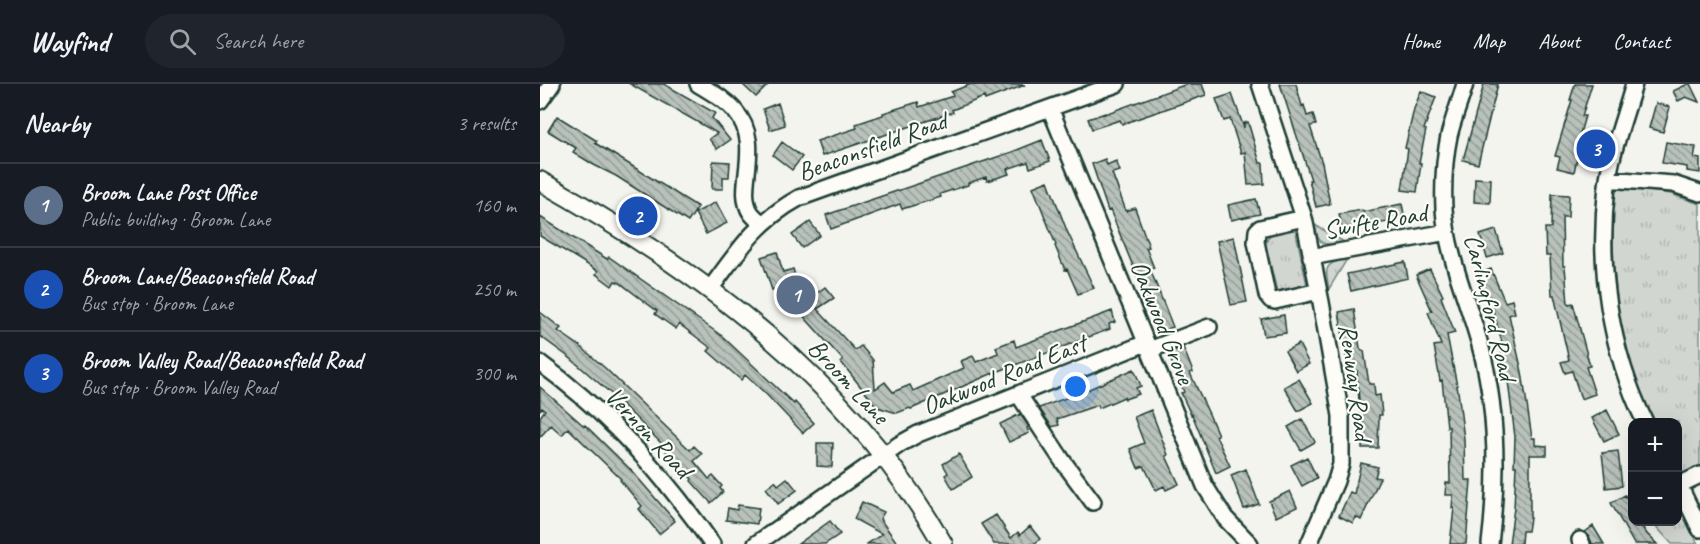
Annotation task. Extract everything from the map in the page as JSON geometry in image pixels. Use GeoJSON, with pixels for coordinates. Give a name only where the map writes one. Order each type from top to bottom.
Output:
{"type":"FeatureCollection","features":[{"type":"Feature","properties":{"kind":"main road","name":"Broom Lane"},"geometry":{"type":"LineString","coordinates":[[540,181],[640,241],[711,288],[799,362],[884,456],[927,516],[943,544]]}},
{"type":"Feature","properties":{"kind":"street"},"geometry":{"type":"LineString","coordinates":[[540,101],[552,84]]}},
{"type":"Feature","properties":{"kind":"street"},"geometry":{"type":"LineString","coordinates":[[698,84],[724,100],[742,121],[749,139],[748,207],[761,223]]}},
{"type":"Feature","properties":{"kind":"street","name":"Beaconsfield Road"},"geometry":{"type":"LineString","coordinates":[[711,288],[761,223],[786,205],[813,192],[1117,84]]}},
{"type":"Feature","properties":{"kind":"street","name":"Renway Road"},"geometry":{"type":"LineString","coordinates":[[1260,84],[1304,218],[1336,384],[1342,444],[1341,464],[1309,544]]}},
{"type":"Feature","properties":{"kind":"street","name":"Carlingford Road"},"geometry":{"type":"LineString","coordinates":[[1465,84],[1449,135],[1443,194],[1447,232],[1480,347],[1488,384],[1496,471],[1490,544]]}},
{"type":"Feature","properties":{"kind":"street"},"geometry":{"type":"LineString","coordinates":[[1634,84],[1608,179],[1604,254],[1610,309],[1627,382],[1643,418]]}},
{"type":"Feature","properties":{"kind":"street","name":"Oakwood Grove"},"geometry":{"type":"LineString","coordinates":[[1050,108],[1205,486],[1225,518],[1250,544]]}},
{"type":"Feature","properties":{"kind":"street"},"geometry":{"type":"LineString","coordinates":[[1608,179],[1673,184],[1700,193]]}},
{"type":"Feature","properties":{"kind":"street","name":"Renway Road"},"geometry":{"type":"LineString","coordinates":[[1304,218],[1260,228],[1257,231],[1256,242],[1267,295],[1271,300],[1319,291]]}},
{"type":"Feature","properties":{"kind":"street","name":"Swifte Road"},"geometry":{"type":"LineString","coordinates":[[1311,256],[1447,232]]}},
{"type":"Feature","properties":{"kind":"street","name":"Oakwood Road East"},"geometry":{"type":"LineString","coordinates":[[756,544],[918,434],[1019,395],[1055,378],[1209,327]]}},
{"type":"Feature","properties":{"kind":"street","name":"Vernon Road"},"geometry":{"type":"LineString","coordinates":[[540,363],[585,399],[646,460],[681,501],[712,544]]}},
{"type":"Feature","properties":{"kind":"street"},"geometry":{"type":"LineString","coordinates":[[1019,395],[1093,502]]}},
{"type":"Feature","properties":{"kind":"street"},"geometry":{"type":"LineString","coordinates":[[1682,482],[1700,475]]}},
{"type":"Feature","properties":{"kind":"street"},"geometry":{"type":"LineString","coordinates":[[1682,492],[1700,529]]}},
{"type":"Feature","properties":{"kind":"green space"},"geometry":{"type":"Polygon","coordinates":[[[1621,187],[1671,194],[1700,204],[1700,470],[1688,474],[1682,472],[1682,418],[1652,418],[1631,365],[1618,310],[1615,281],[1614,191],[1621,187]]]}},
{"type":"Feature","properties":{"kind":"green space"},"geometry":{"type":"Polygon","coordinates":[[[1315,225],[1344,242],[1323,243],[1318,238],[1315,225]]]}},
{"type":"Feature","properties":{"kind":"green space"},"geometry":{"type":"Polygon","coordinates":[[[1295,228],[1307,285],[1306,288],[1279,293],[1265,243],[1271,234],[1295,228]]]}},
{"type":"Feature","properties":{"kind":"green space"},"geometry":{"type":"Polygon","coordinates":[[[1347,259],[1329,289],[1328,267],[1334,262],[1347,259]]]}},
{"type":"Feature","properties":{"kind":"green space"},"geometry":{"type":"Polygon","coordinates":[[[1682,510],[1698,544],[1672,544],[1656,526],[1682,526],[1682,510]]]}},
{"type":"Feature","properties":{"kind":"building"},"geometry":{"type":"Polygon","coordinates":[[[630,84],[664,84],[715,113],[712,118],[730,140],[717,149],[709,139],[717,133],[630,84]]]}},
{"type":"Feature","properties":{"kind":"building"},"geometry":{"type":"Polygon","coordinates":[[[742,84],[769,84],[756,97],[742,84]]]}},
{"type":"Feature","properties":{"kind":"building"},"geometry":{"type":"Polygon","coordinates":[[[971,84],[1025,85],[985,100],[984,97],[952,110],[953,112],[822,156],[817,141],[857,128],[856,124],[883,115],[883,113],[918,102],[919,107],[953,96],[951,92],[971,84]]]}},
{"type":"Feature","properties":{"kind":"building"},"geometry":{"type":"Polygon","coordinates":[[[1187,84],[1202,84],[1206,95],[1122,124],[1120,120],[1092,129],[1088,119],[1187,84]]]}},
{"type":"Feature","properties":{"kind":"building"},"geometry":{"type":"Polygon","coordinates":[[[1280,84],[1296,84],[1307,116],[1313,114],[1316,125],[1310,126],[1322,163],[1330,204],[1316,207],[1309,180],[1311,180],[1280,84]]]}},
{"type":"Feature","properties":{"kind":"building"},"geometry":{"type":"Polygon","coordinates":[[[1484,84],[1498,84],[1478,164],[1463,160],[1484,84]]]}},
{"type":"Feature","properties":{"kind":"building"},"geometry":{"type":"Polygon","coordinates":[[[1575,84],[1592,84],[1582,116],[1585,116],[1577,144],[1580,145],[1574,172],[1557,168],[1560,157],[1555,156],[1575,84]]]}},
{"type":"Feature","properties":{"kind":"building"},"geometry":{"type":"Polygon","coordinates":[[[1688,84],[1699,102],[1686,97],[1678,101],[1673,91],[1688,84]]]}},
{"type":"Feature","properties":{"kind":"building"},"geometry":{"type":"Polygon","coordinates":[[[1421,91],[1436,97],[1424,129],[1426,130],[1419,163],[1421,163],[1417,192],[1402,190],[1408,149],[1405,148],[1414,109],[1421,91]]]}},
{"type":"Feature","properties":{"kind":"building"},"geometry":{"type":"Polygon","coordinates":[[[1232,94],[1244,128],[1244,123],[1248,122],[1260,163],[1263,163],[1264,184],[1248,185],[1245,152],[1241,153],[1230,119],[1224,121],[1216,99],[1232,94]]]}},
{"type":"Feature","properties":{"kind":"building"},"geometry":{"type":"Polygon","coordinates":[[[778,103],[785,125],[770,130],[763,109],[778,103]]]}},
{"type":"Feature","properties":{"kind":"building"},"geometry":{"type":"Polygon","coordinates":[[[1656,103],[1670,107],[1663,132],[1649,128],[1656,103]]]}},
{"type":"Feature","properties":{"kind":"building"},"geometry":{"type":"Polygon","coordinates":[[[557,116],[597,141],[595,143],[698,207],[688,222],[616,176],[573,152],[576,148],[548,131],[557,116]]]}},
{"type":"Feature","properties":{"kind":"building"},"geometry":{"type":"Polygon","coordinates":[[[1042,140],[1050,161],[1030,168],[1028,162],[1007,169],[1009,174],[987,181],[986,177],[940,194],[941,197],[902,209],[900,204],[831,229],[826,215],[1042,140]]]}},
{"type":"Feature","properties":{"kind":"building"},"geometry":{"type":"Polygon","coordinates":[[[782,142],[802,157],[792,170],[773,155],[782,142]]]}},
{"type":"Feature","properties":{"kind":"building"},"geometry":{"type":"Polygon","coordinates":[[[1666,142],[1696,147],[1694,158],[1700,159],[1700,173],[1687,171],[1687,167],[1662,163],[1666,142]]]}},
{"type":"Feature","properties":{"kind":"building"},"geometry":{"type":"Polygon","coordinates":[[[1105,159],[1107,165],[1116,161],[1120,171],[1112,173],[1126,211],[1135,208],[1149,247],[1146,248],[1154,268],[1150,269],[1173,327],[1160,332],[1110,210],[1108,211],[1092,164],[1105,159]]]}},
{"type":"Feature","properties":{"kind":"building"},"geometry":{"type":"Polygon","coordinates":[[[713,161],[730,162],[729,177],[723,177],[723,189],[712,189],[713,161]]]}},
{"type":"Feature","properties":{"kind":"building"},"geometry":{"type":"Polygon","coordinates":[[[1475,178],[1491,179],[1490,203],[1474,202],[1475,178]]]}},
{"type":"Feature","properties":{"kind":"building"},"geometry":{"type":"Polygon","coordinates":[[[1048,181],[1067,231],[1094,288],[1078,294],[1067,269],[1065,270],[1033,187],[1048,181]]]}},
{"type":"Feature","properties":{"kind":"building"},"geometry":{"type":"Polygon","coordinates":[[[1552,194],[1569,195],[1568,217],[1562,217],[1563,266],[1565,266],[1568,304],[1573,303],[1590,366],[1586,367],[1595,394],[1581,399],[1572,371],[1565,373],[1561,362],[1569,360],[1554,295],[1552,295],[1550,256],[1546,256],[1545,228],[1551,228],[1552,194]]]}},
{"type":"Feature","properties":{"kind":"building"},"geometry":{"type":"Polygon","coordinates":[[[1256,199],[1260,214],[1231,220],[1228,205],[1256,199]]]}},
{"type":"Feature","properties":{"kind":"building"},"geometry":{"type":"Polygon","coordinates":[[[716,202],[727,223],[706,234],[695,213],[716,202]]]}},
{"type":"Feature","properties":{"kind":"building"},"geometry":{"type":"Polygon","coordinates":[[[1402,204],[1405,219],[1342,230],[1339,214],[1402,204]]]}},
{"type":"Feature","properties":{"kind":"building"},"geometry":{"type":"Polygon","coordinates":[[[540,217],[607,259],[609,257],[722,336],[794,404],[795,402],[814,423],[803,433],[745,375],[741,380],[708,351],[711,348],[679,324],[676,329],[655,314],[657,311],[620,283],[615,281],[612,286],[596,274],[598,271],[540,236],[540,217]]]}},
{"type":"Feature","properties":{"kind":"building"},"geometry":{"type":"Polygon","coordinates":[[[810,222],[820,235],[802,248],[792,235],[810,222]]]}},
{"type":"Feature","properties":{"kind":"building"},"geometry":{"type":"Polygon","coordinates":[[[1496,230],[1503,253],[1487,258],[1480,235],[1496,230]]]}},
{"type":"Feature","properties":{"kind":"building"},"geometry":{"type":"Polygon","coordinates":[[[1234,237],[1247,302],[1231,305],[1217,241],[1234,237]]]}},
{"type":"Feature","properties":{"kind":"building"},"geometry":{"type":"Polygon","coordinates":[[[777,252],[783,272],[793,269],[799,288],[808,284],[816,294],[825,287],[834,298],[817,309],[855,350],[861,346],[873,360],[875,389],[885,382],[893,392],[910,385],[913,391],[964,368],[961,361],[973,356],[976,362],[998,353],[996,347],[1014,340],[1016,347],[1112,311],[1115,322],[1109,324],[1110,329],[897,413],[877,407],[841,362],[843,360],[806,319],[783,286],[772,290],[761,257],[777,252]]]}},
{"type":"Feature","properties":{"kind":"building"},"geometry":{"type":"Polygon","coordinates":[[[1405,262],[1408,278],[1351,291],[1347,274],[1405,262]]]}},
{"type":"Feature","properties":{"kind":"building"},"geometry":{"type":"Polygon","coordinates":[[[1430,269],[1443,296],[1441,297],[1455,333],[1447,335],[1458,391],[1464,439],[1465,480],[1471,480],[1466,544],[1450,544],[1453,495],[1445,495],[1446,483],[1450,483],[1449,427],[1447,427],[1442,380],[1440,381],[1434,346],[1441,345],[1428,312],[1432,311],[1416,275],[1430,269]]]}},
{"type":"Feature","properties":{"kind":"building"},"geometry":{"type":"Polygon","coordinates":[[[1491,269],[1505,302],[1512,300],[1515,313],[1509,315],[1522,372],[1532,438],[1535,438],[1535,445],[1547,446],[1547,455],[1530,455],[1530,518],[1528,531],[1522,531],[1521,544],[1509,544],[1516,466],[1514,466],[1515,437],[1506,365],[1504,365],[1500,343],[1502,342],[1490,300],[1487,301],[1476,275],[1491,269]]]}},
{"type":"Feature","properties":{"kind":"building"},"geometry":{"type":"Polygon","coordinates":[[[1354,309],[1369,384],[1374,384],[1375,396],[1380,395],[1382,415],[1379,415],[1378,448],[1362,448],[1363,416],[1360,416],[1357,371],[1349,372],[1339,312],[1354,309]]]}},
{"type":"Feature","properties":{"kind":"building"},"geometry":{"type":"Polygon","coordinates":[[[540,312],[561,328],[558,331],[580,346],[605,368],[690,450],[694,446],[702,454],[694,461],[709,479],[713,476],[722,486],[720,488],[723,492],[711,503],[666,452],[668,450],[615,397],[570,358],[540,336],[540,312]]]}},
{"type":"Feature","properties":{"kind":"building"},"geometry":{"type":"Polygon","coordinates":[[[1284,315],[1286,333],[1264,336],[1261,319],[1284,315]]]}},
{"type":"Feature","properties":{"kind":"building"},"geometry":{"type":"Polygon","coordinates":[[[1299,344],[1309,364],[1296,371],[1285,351],[1299,344]]]}},
{"type":"Feature","properties":{"kind":"building"},"geometry":{"type":"Polygon","coordinates":[[[1183,347],[1193,372],[1190,373],[1230,466],[1216,473],[1181,393],[1184,392],[1168,353],[1183,347]]]}},
{"type":"Feature","properties":{"kind":"building"},"geometry":{"type":"Polygon","coordinates":[[[1134,369],[1141,386],[1136,388],[1139,394],[1057,419],[1059,425],[1052,427],[1039,408],[1087,390],[1134,369]]]}},
{"type":"Feature","properties":{"kind":"building"},"geometry":{"type":"Polygon","coordinates":[[[1299,379],[1313,403],[1298,411],[1284,387],[1299,379]]]}},
{"type":"Feature","properties":{"kind":"building"},"geometry":{"type":"Polygon","coordinates":[[[540,387],[585,425],[631,470],[675,521],[659,534],[639,509],[642,506],[621,479],[568,428],[562,435],[551,425],[540,437],[540,417],[545,410],[542,408],[540,410],[540,387]]]}},
{"type":"Feature","properties":{"kind":"building"},"geometry":{"type":"Polygon","coordinates":[[[1151,410],[1168,455],[1166,456],[1179,484],[1166,490],[1164,486],[1156,490],[1144,466],[1138,468],[1130,449],[1144,443],[1134,417],[1151,410]]]}},
{"type":"Feature","properties":{"kind":"building"},"geometry":{"type":"Polygon","coordinates":[[[1607,410],[1619,434],[1604,441],[1592,418],[1607,410]]]}},
{"type":"Feature","properties":{"kind":"building"},"geometry":{"type":"Polygon","coordinates":[[[1020,414],[1029,427],[1027,428],[1029,433],[1009,442],[1000,424],[1020,414]]]}},
{"type":"Feature","properties":{"kind":"building"},"geometry":{"type":"Polygon","coordinates":[[[1302,419],[1315,442],[1301,450],[1288,427],[1302,419]]]}},
{"type":"Feature","properties":{"kind":"building"},"geometry":{"type":"Polygon","coordinates":[[[817,443],[833,443],[832,467],[817,466],[817,443]]]}},
{"type":"Feature","properties":{"kind":"building"},"geometry":{"type":"Polygon","coordinates":[[[1618,451],[1622,486],[1606,488],[1602,453],[1618,451]]]}},
{"type":"Feature","properties":{"kind":"building"},"geometry":{"type":"Polygon","coordinates":[[[959,454],[972,477],[953,489],[945,475],[948,473],[943,464],[959,454]]]}},
{"type":"Feature","properties":{"kind":"building"},"geometry":{"type":"Polygon","coordinates":[[[1307,457],[1317,478],[1302,486],[1291,465],[1307,457]]]}},
{"type":"Feature","properties":{"kind":"building"},"geometry":{"type":"Polygon","coordinates":[[[1361,463],[1378,467],[1375,477],[1380,478],[1361,520],[1356,517],[1353,523],[1339,516],[1350,492],[1354,494],[1361,463]]]}},
{"type":"Feature","properties":{"kind":"building"},"geometry":{"type":"Polygon","coordinates":[[[1246,469],[1259,504],[1244,509],[1231,475],[1246,469]]]}},
{"type":"Feature","properties":{"kind":"building"},"geometry":{"type":"Polygon","coordinates":[[[787,478],[797,490],[778,504],[766,488],[775,481],[778,485],[787,478]]]}},
{"type":"Feature","properties":{"kind":"building"},"geometry":{"type":"Polygon","coordinates":[[[1290,491],[1297,507],[1276,517],[1269,501],[1290,491]]]}},
{"type":"Feature","properties":{"kind":"building"},"geometry":{"type":"Polygon","coordinates":[[[1625,495],[1628,501],[1628,526],[1642,526],[1657,544],[1634,544],[1611,503],[1625,495]]]}},
{"type":"Feature","properties":{"kind":"building"},"geometry":{"type":"Polygon","coordinates":[[[862,502],[884,512],[880,519],[898,544],[867,544],[882,534],[854,519],[862,502]]]}},
{"type":"Feature","properties":{"kind":"building"},"geometry":{"type":"Polygon","coordinates":[[[738,505],[759,508],[757,524],[726,520],[728,508],[737,510],[738,505]]]}},
{"type":"Feature","properties":{"kind":"building"},"geometry":{"type":"Polygon","coordinates":[[[996,515],[1011,538],[1018,532],[1020,535],[1030,526],[1040,539],[1034,544],[994,544],[981,524],[996,515]]]}},
{"type":"Feature","properties":{"kind":"building"},"geometry":{"type":"Polygon","coordinates":[[[830,521],[840,534],[825,544],[798,544],[830,521]]]}},
{"type":"Feature","properties":{"kind":"building"},"geometry":{"type":"Polygon","coordinates":[[[1593,526],[1604,544],[1592,544],[1585,532],[1593,526]]]}},
{"type":"Feature","properties":{"kind":"place","name":"Broom Valley Road/Beaconsfield Road"},"geometry":{"type":"Point","coordinates":[1596,149]}},
{"type":"Feature","properties":{"kind":"place","name":"Broom Lane/Beaconsfield Road"},"geometry":{"type":"Point","coordinates":[638,216]}},
{"type":"Feature","properties":{"kind":"place","name":"Broom Lane Post Office"},"geometry":{"type":"Point","coordinates":[796,295]}}]}
